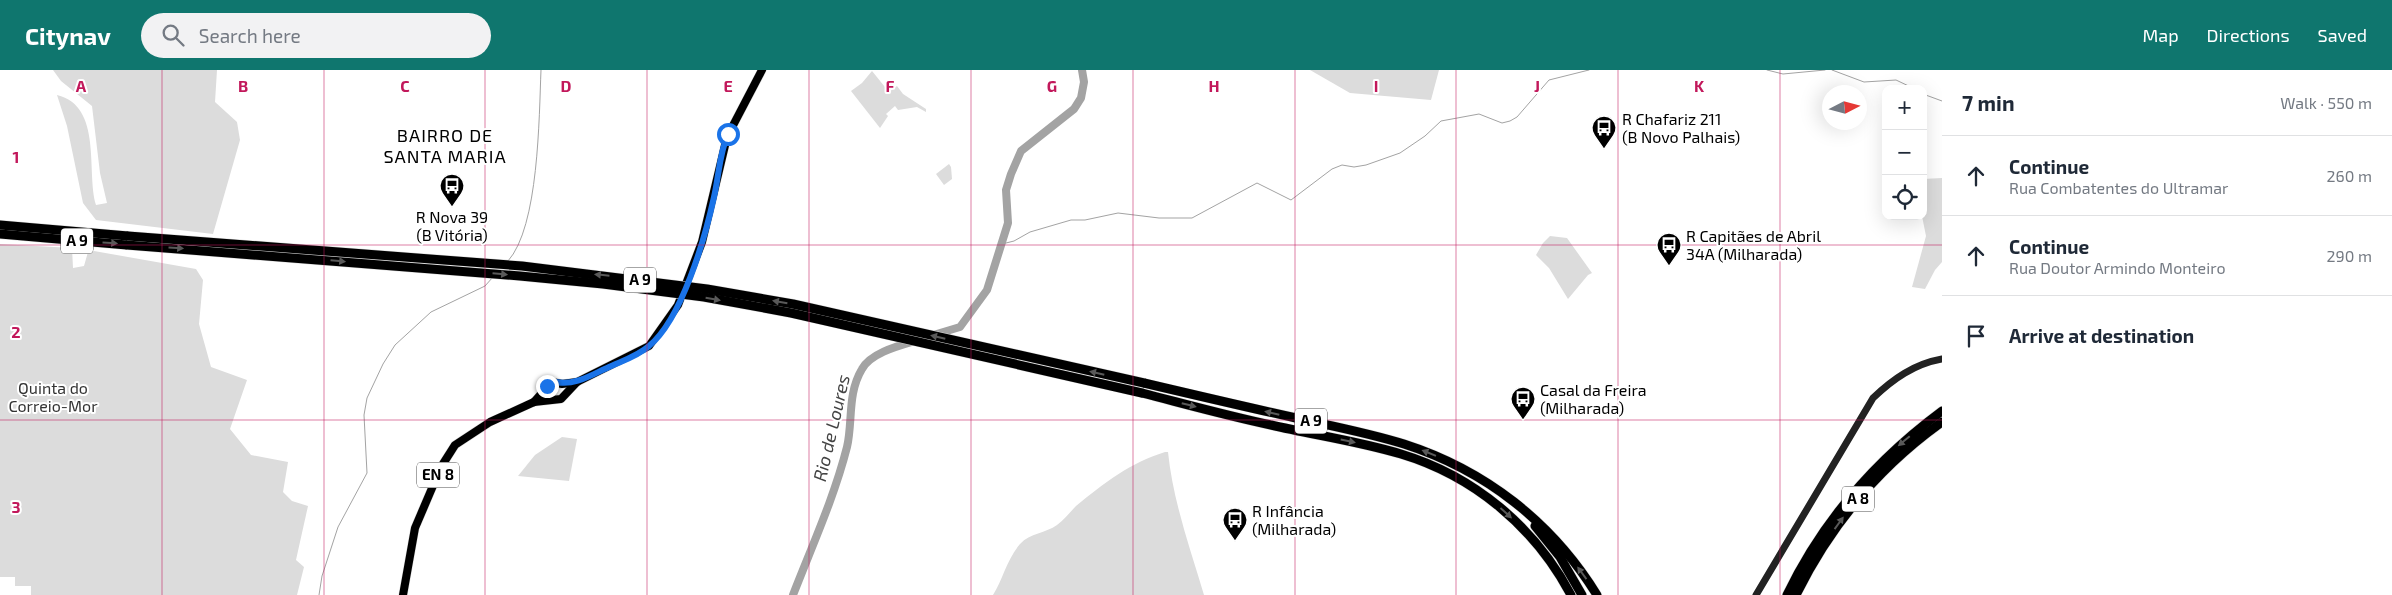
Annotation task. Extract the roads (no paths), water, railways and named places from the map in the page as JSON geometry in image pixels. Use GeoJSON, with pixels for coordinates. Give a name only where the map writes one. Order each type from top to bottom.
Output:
{"type":"FeatureCollection","features":[{"type":"Feature","properties":{"kind":"highway","name":"A 9"},"geometry":{"type":"LineString","coordinates":[[0,223],[85,232],[127,240],[604,284],[704,297],[791,313],[1400,454],[1439,468],[1468,483],[1512,517],[1531,536],[1551,562],[1571,595]]}},
{"type":"Feature","properties":{"kind":"highway","name":"A 9"},"geometry":{"type":"LineString","coordinates":[[0,235],[127,240],[531,267],[707,289],[793,304],[1375,436],[1427,452],[1473,474],[1503,493],[1532,515],[1563,554]]}},
{"type":"Feature","properties":{"kind":"highway","name":"A 8"},"geometry":{"type":"LineString","coordinates":[[1787,595],[1814,544],[1870,472],[1897,447],[1942,411]]}},
{"type":"Feature","properties":{"kind":"highway","name":"A 8"},"geometry":{"type":"LineString","coordinates":[[1796,595],[1822,547],[1864,493],[1903,453],[1942,422]]}},
{"type":"Feature","properties":{"kind":"highway"},"geometry":{"type":"LineString","coordinates":[[1563,554],[1582,595]]}},
{"type":"Feature","properties":{"kind":"highway"},"geometry":{"type":"LineString","coordinates":[[1563,554],[1597,595]]}},
{"type":"Feature","properties":{"kind":"main road","name":"EN 8"},"geometry":{"type":"LineString","coordinates":[[403,595],[415,528],[441,467],[451,449],[459,440],[478,428],[534,402],[548,399],[558,401],[577,382],[649,346],[675,311],[702,242],[727,137],[762,70]]}},
{"type":"Feature","properties":{"kind":"main road"},"geometry":{"type":"LineString","coordinates":[[1756,595],[1873,398],[1900,375],[1918,365],[1942,359]]}},
{"type":"Feature","properties":{"kind":"main road","name":"EN 8"},"geometry":{"type":"LineString","coordinates":[[534,402],[552,382],[562,384],[577,382]]}},
{"type":"Feature","properties":{"kind":"main road"},"geometry":{"type":"LineString","coordinates":[[562,384],[565,394]]}},
{"type":"Feature","properties":{"kind":"main road"},"geometry":{"type":"LineString","coordinates":[[546,389],[548,399]]}},
{"type":"Feature","properties":{"kind":"waterway"},"geometry":{"type":"LineString","coordinates":[[508,261],[518,245],[532,198],[538,142],[541,70]]}},
{"type":"Feature","properties":{"kind":"waterway","name":"Rio de Loures"},"geometry":{"type":"LineString","coordinates":[[930,336],[960,327],[987,290],[1008,223],[1006,190],[1011,174],[1021,151],[1074,109],[1081,98],[1084,82],[1082,70]]}},
{"type":"Feature","properties":{"kind":"waterway"},"geometry":{"type":"LineString","coordinates":[[1002,244],[1014,241],[1030,232],[1071,220],[1085,220],[1118,213],[1159,218],[1192,218],[1257,183],[1291,200],[1332,169],[1342,165],[1354,167],[1366,165],[1400,153],[1425,136],[1441,121],[1479,114],[1502,123],[1510,121],[1517,117],[1549,80],[1589,70]]}},
{"type":"Feature","properties":{"kind":"waterway"},"geometry":{"type":"LineString","coordinates":[[1767,70],[1783,74],[1825,70]]}},
{"type":"Feature","properties":{"kind":"waterway"},"geometry":{"type":"LineString","coordinates":[[1832,70],[1864,82],[1896,80],[1907,85]]}},
{"type":"Feature","properties":{"kind":"waterway"},"geometry":{"type":"LineString","coordinates":[[1927,95],[1942,101]]}},
{"type":"Feature","properties":{"kind":"waterway"},"geometry":{"type":"LineString","coordinates":[[319,595],[322,576],[338,527],[367,473],[364,415],[367,398],[383,364],[395,345],[431,312],[485,286],[493,277]]}},
{"type":"Feature","properties":{"kind":"waterway","name":"Rio de Loures"},"geometry":{"type":"LineString","coordinates":[[793,595],[842,466],[849,437],[852,398],[857,379],[866,363],[878,354],[915,341]]}},
{"type":"Feature","properties":{"kind":"place","name":"R Chafariz 211 (B Novo Palhais)"},"geometry":{"type":"Point","coordinates":[1604,149]}},
{"type":"Feature","properties":{"kind":"place","name":"R Nova 39 (B Vitória)"},"geometry":{"type":"Point","coordinates":[452,207]}},
{"type":"Feature","properties":{"kind":"place","name":"R Capitães de Abril 34A (Milharada)"},"geometry":{"type":"Point","coordinates":[1669,266]}},
{"type":"Feature","properties":{"kind":"place","name":"Casal da Freira (Milharada)"},"geometry":{"type":"Point","coordinates":[1523,420]}},
{"type":"Feature","properties":{"kind":"place","name":"R Infância (Milharada)"},"geometry":{"type":"Point","coordinates":[1235,541]}},
{"type":"Feature","properties":{"kind":"district","name":"BAIRRO DE SANTA MARIA"},"geometry":{"type":"Point","coordinates":[445,146]}},
{"type":"Feature","properties":{"kind":"park label","name":"Quinta do Correio-Mor"},"geometry":{"type":"Point","coordinates":[53,397]}}]}
